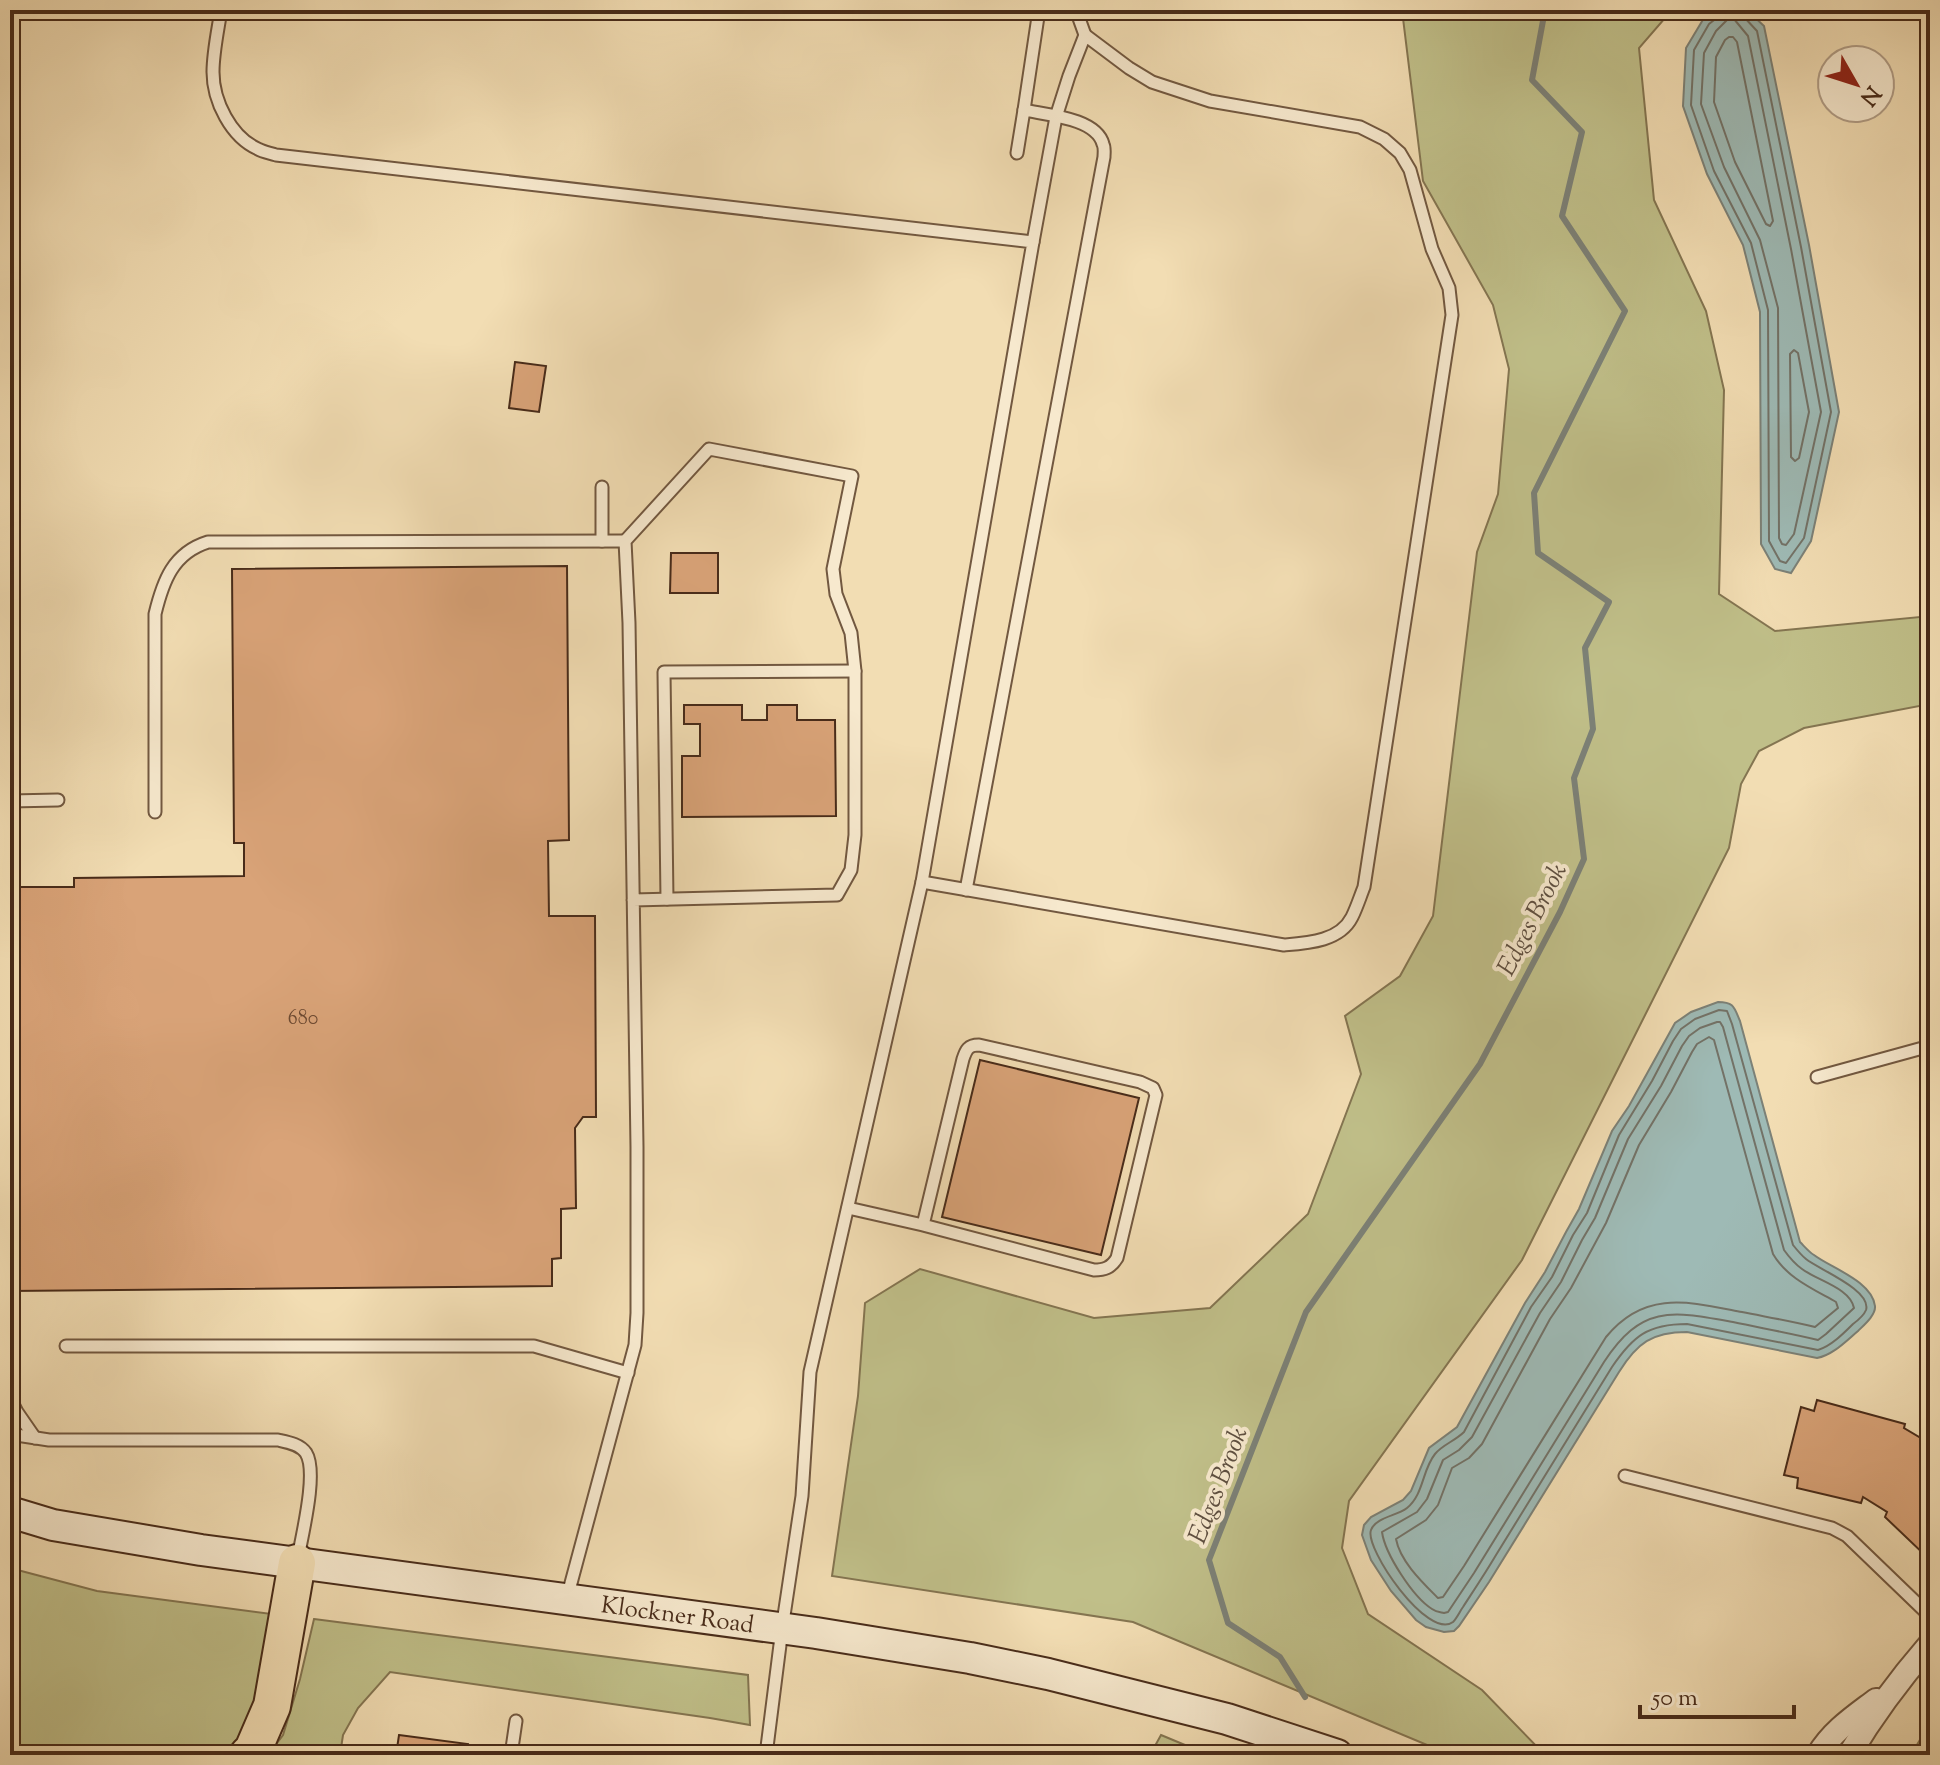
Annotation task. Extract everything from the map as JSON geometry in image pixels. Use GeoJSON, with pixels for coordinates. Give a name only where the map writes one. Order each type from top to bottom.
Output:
{"type":"FeatureCollection","features":[{"type":"Feature","properties":{"kind":"highway"},"geometry":{"type":"LineString","coordinates":[[248,1755],[272,1706],[297,1563]]}},
{"type":"Feature","properties":{"kind":"main road","name":"Klockner Road"},"geometry":{"type":"LineString","coordinates":[[10,1512],[53,1525],[201,1550],[782,1629],[970,1658],[1048,1674],[1227,1719],[1337,1755]]}},
{"type":"Feature","properties":{"kind":"street"},"geometry":{"type":"LineString","coordinates":[[1849,1755],[1893,1687],[1930,1644]]}},
{"type":"Feature","properties":{"kind":"street"},"geometry":{"type":"LineString","coordinates":[[1818,1755],[1843,1725],[1893,1687]]}},
{"type":"Feature","properties":{"kind":"lane"},"geometry":{"type":"LineString","coordinates":[[221,10],[213,73],[216,94],[223,112],[238,134],[256,149],[276,155],[1033,242]]}},
{"type":"Feature","properties":{"kind":"lane"},"geometry":{"type":"LineString","coordinates":[[1017,153],[1039,10]]}},
{"type":"Feature","properties":{"kind":"lane"},"geometry":{"type":"LineString","coordinates":[[922,882],[1284,945],[1312,943],[1333,936],[1351,920],[1364,887],[1452,315],[1449,288],[1432,249],[1410,170],[1400,153],[1384,139],[1360,127],[1210,101],[1152,82],[1085,35],[1076,10]]}},
{"type":"Feature","properties":{"kind":"lane"},"geometry":{"type":"LineString","coordinates":[[766,1755],[802,1496],[810,1372],[922,882],[1056,117],[1085,35]]}},
{"type":"Feature","properties":{"kind":"lane"},"geometry":{"type":"LineString","coordinates":[[966,890],[1104,157],[1103,144],[1096,132],[1085,123],[1024,110]]}},
{"type":"Feature","properties":{"kind":"lane"},"geometry":{"type":"LineString","coordinates":[[566,1599],[635,1345],[637,1313],[629,623],[625,541],[709,449],[852,476],[833,569],[836,594],[851,633],[855,671],[855,835],[851,870],[837,895],[633,900]]}},
{"type":"Feature","properties":{"kind":"lane"},"geometry":{"type":"LineString","coordinates":[[602,487],[602,541]]}},
{"type":"Feature","properties":{"kind":"lane"},"geometry":{"type":"LineString","coordinates":[[155,812],[155,614],[170,572],[194,547],[208,542],[625,541]]}},
{"type":"Feature","properties":{"kind":"lane"},"geometry":{"type":"LineString","coordinates":[[667,899],[664,672],[855,671]]}},
{"type":"Feature","properties":{"kind":"lane"},"geometry":{"type":"LineString","coordinates":[[10,801],[58,800]]}},
{"type":"Feature","properties":{"kind":"lane"},"geometry":{"type":"LineString","coordinates":[[848,1208],[1102,1270],[1117,1258],[1156,1095],[1153,1088],[1140,1082],[972,1045],[966,1050],[923,1225]]}},
{"type":"Feature","properties":{"kind":"lane"},"geometry":{"type":"LineString","coordinates":[[1817,1077],[1930,1046]]}},
{"type":"Feature","properties":{"kind":"lane"},"geometry":{"type":"LineString","coordinates":[[66,1346],[534,1346],[628,1373]]}},
{"type":"Feature","properties":{"kind":"lane"},"geometry":{"type":"LineString","coordinates":[[10,1398],[35,1438]]}},
{"type":"Feature","properties":{"kind":"lane"},"geometry":{"type":"LineString","coordinates":[[10,1434],[49,1440],[278,1440],[294,1444],[306,1453],[311,1470],[297,1563]]}},
{"type":"Feature","properties":{"kind":"lane"},"geometry":{"type":"LineString","coordinates":[[1625,1476],[1832,1528],[1847,1536],[1930,1616]]}},
{"type":"Feature","properties":{"kind":"lane"},"geometry":{"type":"LineString","coordinates":[[511,1755],[516,1721]]}},
{"type":"Feature","properties":{"kind":"shaded area"},"geometry":{"type":"Polygon","coordinates":[[[1402,10],[1672,10],[1639,48],[1654,200],[1706,311],[1724,390],[1719,594],[1775,631],[1930,616],[1930,704],[1804,728],[1759,751],[1741,784],[1729,848],[1522,1260],[1349,1501],[1342,1548],[1368,1614],[1482,1690],[1545,1755],[1451,1755],[1133,1622],[832,1576],[858,1396],[865,1303],[920,1269],[1094,1318],[1210,1308],[1308,1214],[1361,1074],[1345,1016],[1400,976],[1433,916],[1477,552],[1498,494],[1509,369],[1493,305],[1423,181],[1402,10]]]}},
{"type":"Feature","properties":{"kind":"shaded area"},"geometry":{"type":"Polygon","coordinates":[[[10,1568],[97,1591],[272,1614],[254,1718],[228,1755],[10,1755],[10,1568]]]}},
{"type":"Feature","properties":{"kind":"shaded area"},"geometry":{"type":"Polygon","coordinates":[[[314,1619],[748,1675],[750,1725],[390,1672],[358,1708],[343,1735],[340,1755],[268,1755],[283,1735],[314,1619]]]}},
{"type":"Feature","properties":{"kind":"shaded area"},"geometry":{"type":"Polygon","coordinates":[[[1930,1723],[1930,1755],[1911,1755],[1930,1723]]]}},
{"type":"Feature","properties":{"kind":"shaded area"},"geometry":{"type":"Polygon","coordinates":[[[1161,1735],[1209,1755],[1150,1755],[1161,1735]]]}},
{"type":"Feature","properties":{"kind":"water"},"geometry":{"type":"Polygon","coordinates":[[[1717,10],[1748,11],[1764,26],[1809,245],[1839,412],[1811,541],[1791,573],[1775,569],[1761,544],[1760,312],[1743,245],[1707,174],[1683,106],[1686,48],[1704,18],[1717,10]]]}},
{"type":"Feature","properties":{"kind":"water"},"geometry":{"type":"Polygon","coordinates":[[[1718,1002],[1733,1006],[1740,1021],[1800,1242],[1812,1254],[1867,1289],[1875,1306],[1874,1313],[1839,1347],[1817,1358],[1687,1332],[1664,1334],[1647,1341],[1632,1354],[1619,1372],[1459,1626],[1454,1631],[1444,1632],[1426,1627],[1391,1591],[1371,1560],[1362,1535],[1364,1525],[1371,1517],[1403,1500],[1411,1491],[1429,1448],[1457,1427],[1579,1209],[1612,1131],[1675,1023],[1691,1012],[1718,1002]]]}},
{"type":"Feature","properties":{"kind":"building"},"geometry":{"type":"Polygon","coordinates":[[[515,362],[546,366],[539,412],[509,408],[515,362]]]}},
{"type":"Feature","properties":{"kind":"building"},"geometry":{"type":"Polygon","coordinates":[[[671,553],[718,553],[718,593],[670,593],[671,553]]]}},
{"type":"Feature","properties":{"kind":"building"},"geometry":{"type":"Polygon","coordinates":[[[567,566],[569,840],[548,841],[549,916],[595,916],[596,1117],[583,1117],[575,1128],[576,1208],[561,1209],[561,1258],[552,1259],[552,1286],[10,1291],[10,887],[74,887],[74,878],[244,876],[244,843],[234,843],[232,569],[567,566]]]}},
{"type":"Feature","properties":{"kind":"building"},"geometry":{"type":"Polygon","coordinates":[[[684,705],[742,705],[742,720],[767,720],[767,705],[797,705],[797,720],[835,720],[836,816],[682,817],[682,756],[700,756],[700,724],[684,724],[684,705]]]}},
{"type":"Feature","properties":{"kind":"building"},"geometry":{"type":"Polygon","coordinates":[[[980,1060],[1139,1098],[1101,1255],[942,1217],[980,1060]]]}},
{"type":"Feature","properties":{"kind":"building"},"geometry":{"type":"Polygon","coordinates":[[[1817,1400],[1905,1424],[1904,1428],[1926,1441],[1930,1438],[1930,1560],[1885,1517],[1887,1512],[1863,1497],[1861,1503],[1797,1488],[1798,1478],[1784,1475],[1801,1407],[1814,1411],[1817,1400]]]}},
{"type":"Feature","properties":{"kind":"building"},"geometry":{"type":"Polygon","coordinates":[[[399,1735],[468,1744],[467,1755],[396,1755],[399,1735]]]}},
{"type":"Feature","properties":{"kind":"waterway","name":"Edges Brook"},"geometry":{"type":"LineString","coordinates":[[1305,1697],[1280,1657],[1228,1623],[1209,1560],[1306,1312],[1480,1064],[1560,912],[1584,859],[1574,778],[1593,729],[1585,648],[1609,602],[1538,553],[1534,493],[1625,311],[1562,216],[1582,132],[1532,80],[1545,10]]}}]}
